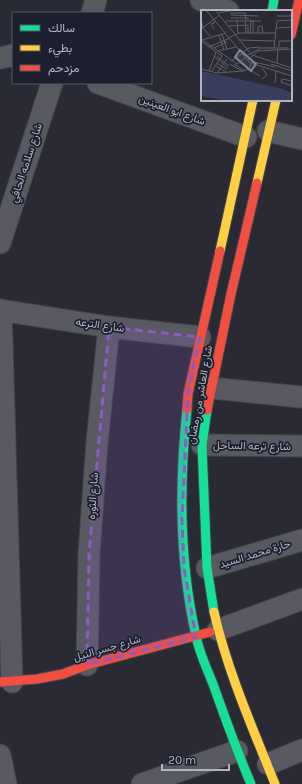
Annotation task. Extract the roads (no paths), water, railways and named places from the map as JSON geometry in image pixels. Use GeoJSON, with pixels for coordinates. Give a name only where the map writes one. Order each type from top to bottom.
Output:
{"type":"FeatureCollection","features":[{"type":"Feature","properties":{"kind":"main road"},"geometry":{"type":"LineString","coordinates":[[272,10],[274,0]]}},
{"type":"Feature","properties":{"kind":"main road"},"geometry":{"type":"LineString","coordinates":[[292,31],[299,0]]}},
{"type":"Feature","properties":{"kind":"main road","name":"شارع العاشر من رمضان"},"geometry":{"type":"LineString","coordinates":[[251,784],[236,751],[196,636],[184,568],[182,520],[183,446],[188,394],[253,101]]}},
{"type":"Feature","properties":{"kind":"main road","name":"شارع العاشر من رمضان"},"geometry":{"type":"LineString","coordinates":[[275,784],[244,705],[218,630],[211,600],[207,568],[202,445],[212,388],[276,101]]}},
{"type":"Feature","properties":{"kind":"main road","name":"شارع جسر النيل"},"geometry":{"type":"LineString","coordinates":[[6,682],[62,674],[87,665],[218,630]]}},
{"type":"Feature","properties":{"kind":"street"},"geometry":{"type":"LineString","coordinates":[[92,12],[96,0]]}},
{"type":"Feature","properties":{"kind":"street"},"geometry":{"type":"LineString","coordinates":[[201,0],[226,10]]}},
{"type":"Feature","properties":{"kind":"street"},"geometry":{"type":"LineString","coordinates":[[0,58],[12,55]]}},
{"type":"Feature","properties":{"kind":"street","name":"شارع سلامه الحافي"},"geometry":{"type":"LineString","coordinates":[[0,243],[52,84]]}},
{"type":"Feature","properties":{"kind":"street","name":"شارع ابو العينين"},"geometry":{"type":"LineString","coordinates":[[101,84],[246,137]]}},
{"type":"Feature","properties":{"kind":"street"},"geometry":{"type":"LineString","coordinates":[[268,131],[302,138]]}},
{"type":"Feature","properties":{"kind":"street"},"geometry":{"type":"LineString","coordinates":[[0,310],[6,682]]}},
{"type":"Feature","properties":{"kind":"street","name":"شارع الترعه"},"geometry":{"type":"LineString","coordinates":[[0,310],[109,327],[200,337]]}},
{"type":"Feature","properties":{"kind":"street","name":"شارع الثوره"},"geometry":{"type":"LineString","coordinates":[[87,665],[89,554],[97,442],[109,327]]}},
{"type":"Feature","properties":{"kind":"street"},"geometry":{"type":"LineString","coordinates":[[212,388],[302,397]]}},
{"type":"Feature","properties":{"kind":"street","name":"شارع ترعه الساحل"},"geometry":{"type":"LineString","coordinates":[[202,445],[302,446]]}},
{"type":"Feature","properties":{"kind":"street","name":"حارة محمد السيد"},"geometry":{"type":"LineString","coordinates":[[207,568],[302,540]]}},
{"type":"Feature","properties":{"kind":"street"},"geometry":{"type":"LineString","coordinates":[[218,630],[302,599]]}},
{"type":"Feature","properties":{"kind":"street"},"geometry":{"type":"LineString","coordinates":[[268,764],[302,750]]}},
{"type":"Feature","properties":{"kind":"street"},"geometry":{"type":"LineString","coordinates":[[142,784],[236,751]]}},
{"type":"Feature","properties":{"kind":"street"},"geometry":{"type":"LineString","coordinates":[[0,755],[6,784]]}}]}
